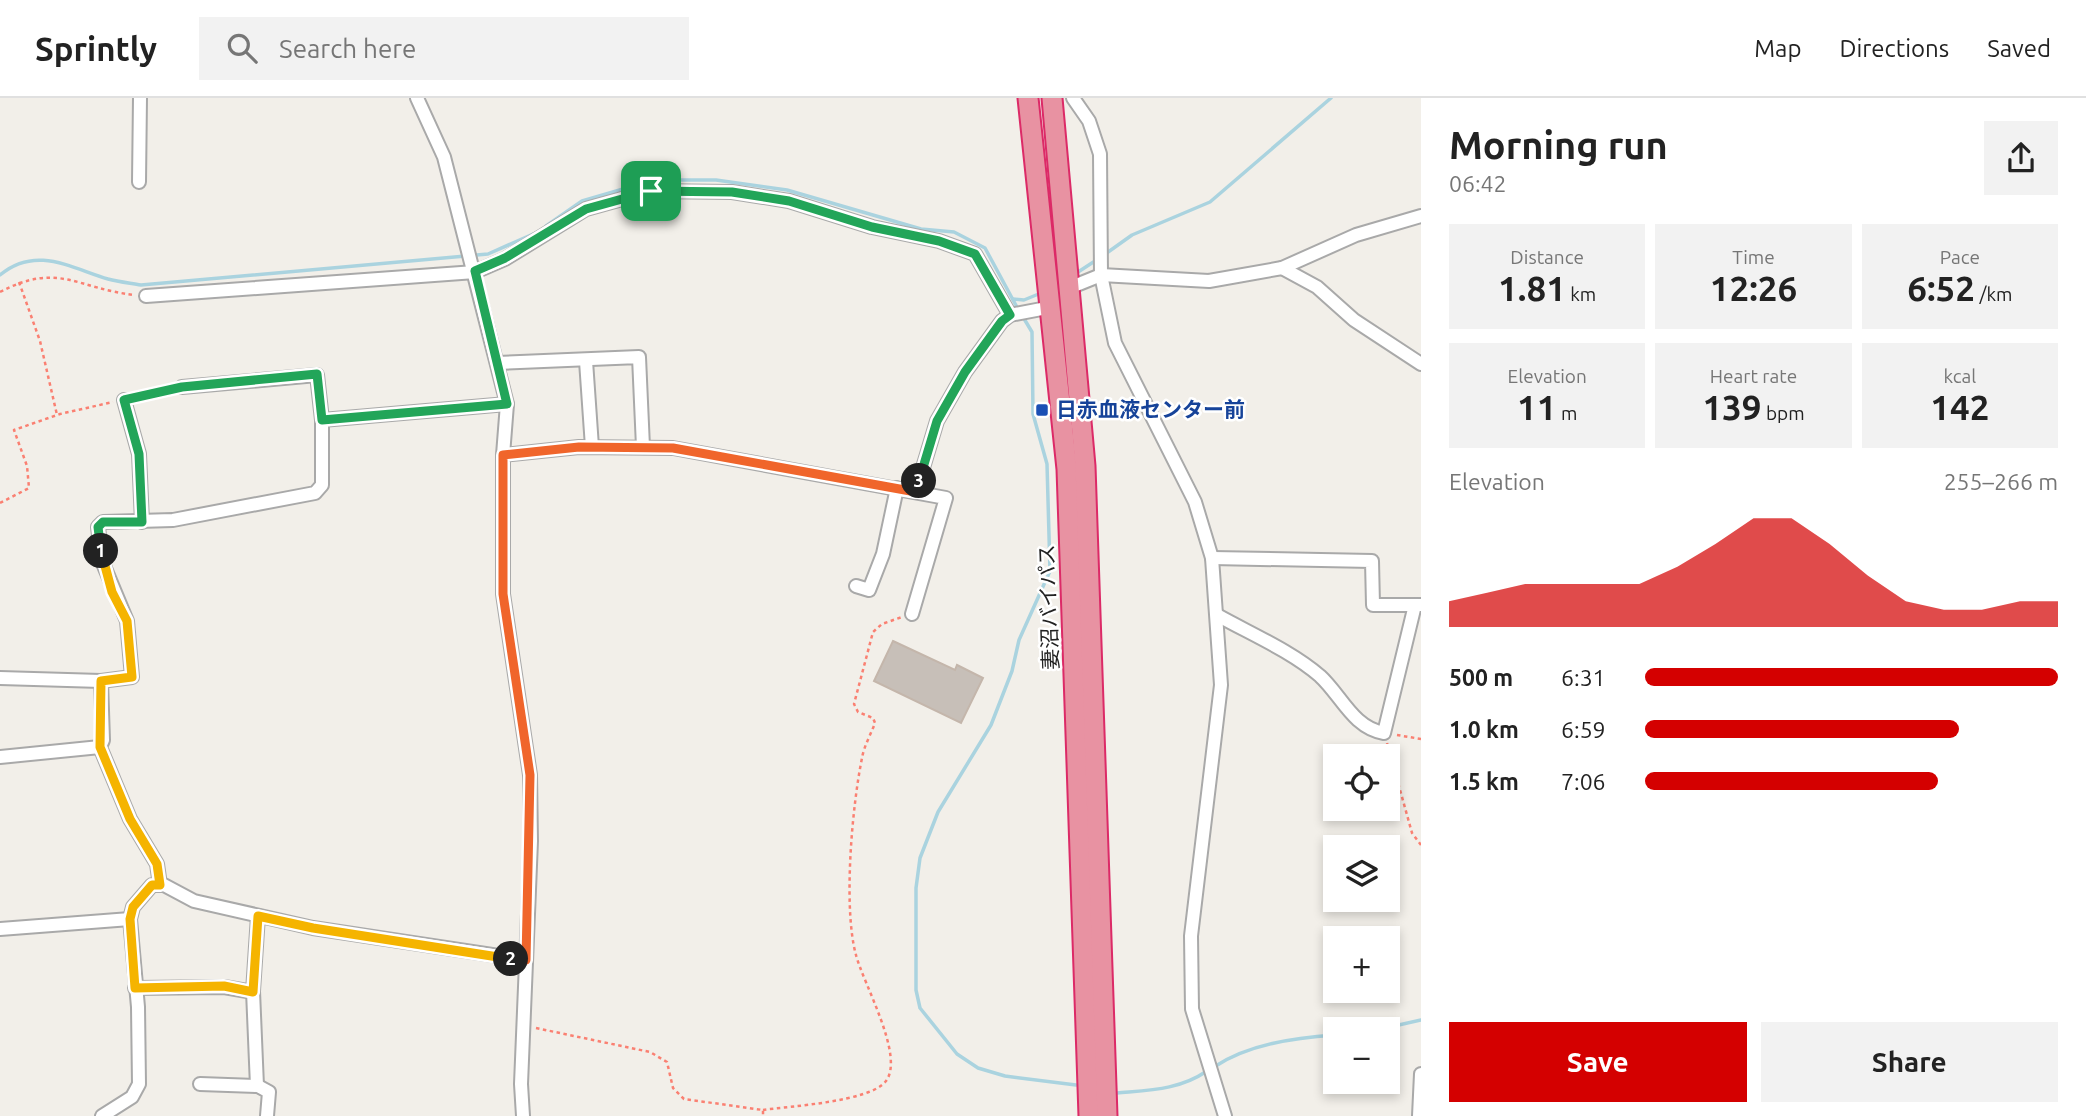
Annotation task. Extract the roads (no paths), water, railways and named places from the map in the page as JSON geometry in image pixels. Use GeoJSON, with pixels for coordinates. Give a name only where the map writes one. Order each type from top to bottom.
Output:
{"type":"FeatureCollection","features":[{"type":"Feature","properties":{"kind":"highway","name":"妻沼バイパス"},"geometry":{"type":"LineString","coordinates":[[1028,98],[1051,294],[1067,469],[1089,1116]]}},
{"type":"Feature","properties":{"kind":"highway","name":"妻沼バイパス"},"geometry":{"type":"LineString","coordinates":[[1052,98],[1085,466],[1107,1116]]}},
{"type":"Feature","properties":{"kind":"street"},"geometry":{"type":"LineString","coordinates":[[139,181],[140,98]]}},
{"type":"Feature","properties":{"kind":"street"},"geometry":{"type":"LineString","coordinates":[[417,98],[444,157],[507,404],[503,455],[503,594],[530,775],[520,1084],[523,1116]]}},
{"type":"Feature","properties":{"kind":"street"},"geometry":{"type":"LineString","coordinates":[[1073,98],[1089,121],[1100,154],[1101,271],[1115,343],[1195,502],[1212,558],[1221,685],[1191,936],[1192,1009],[1211,1079],[1225,1116]]}},
{"type":"Feature","properties":{"kind":"street"},"geometry":{"type":"LineString","coordinates":[[146,296],[475,271],[505,258],[586,209],[651,191],[732,192],[789,201],[872,227],[939,241],[975,254],[1011,315]]}},
{"type":"Feature","properties":{"kind":"street"},"geometry":{"type":"LineString","coordinates":[[1068,282],[1101,271],[1209,281],[1282,268],[1356,235],[1421,216]]}},
{"type":"Feature","properties":{"kind":"street"},"geometry":{"type":"LineString","coordinates":[[1282,268],[1317,287],[1354,320],[1421,364]]}},
{"type":"Feature","properties":{"kind":"street"},"geometry":{"type":"LineString","coordinates":[[916,492],[937,421],[965,372],[1002,321],[1011,315],[1030,311],[1051,294]]}},
{"type":"Feature","properties":{"kind":"street"},"geometry":{"type":"LineString","coordinates":[[497,363],[639,357],[643,447]]}},
{"type":"Feature","properties":{"kind":"street"},"geometry":{"type":"LineString","coordinates":[[586,361],[592,447]]}},
{"type":"Feature","properties":{"kind":"street"},"geometry":{"type":"LineString","coordinates":[[0,678],[101,681],[132,677],[127,621],[102,561],[98,527],[103,522],[142,522],[198,516],[314,493],[322,485],[322,420],[317,374],[182,387]]}},
{"type":"Feature","properties":{"kind":"street"},"geometry":{"type":"LineString","coordinates":[[124,400],[139,454],[142,522]]}},
{"type":"Feature","properties":{"kind":"street"},"geometry":{"type":"LineString","coordinates":[[322,420],[507,404]]}},
{"type":"Feature","properties":{"kind":"street"},"geometry":{"type":"LineString","coordinates":[[503,455],[592,447],[673,448],[946,498],[912,614]]}},
{"type":"Feature","properties":{"kind":"street"},"geometry":{"type":"LineString","coordinates":[[856,586],[869,590],[883,554],[897,488]]}},
{"type":"Feature","properties":{"kind":"street"},"geometry":{"type":"LineString","coordinates":[[1212,558],[1372,561],[1373,605],[1418,605],[1384,733],[1374,731],[1346,709],[1321,677],[1217,615]]}},
{"type":"Feature","properties":{"kind":"street"},"geometry":{"type":"LineString","coordinates":[[101,681],[100,747],[130,819],[157,864],[160,885]]}},
{"type":"Feature","properties":{"kind":"street"},"geometry":{"type":"LineString","coordinates":[[0,757],[100,747]]}},
{"type":"Feature","properties":{"kind":"street"},"geometry":{"type":"LineString","coordinates":[[102,1116],[132,1097],[139,1084],[130,919],[133,907],[152,885],[160,885],[194,901],[258,916],[353,935],[526,960]]}},
{"type":"Feature","properties":{"kind":"street"},"geometry":{"type":"LineString","coordinates":[[257,1086],[253,992],[258,916]]}},
{"type":"Feature","properties":{"kind":"street"},"geometry":{"type":"LineString","coordinates":[[0,929],[130,919]]}},
{"type":"Feature","properties":{"kind":"street"},"geometry":{"type":"LineString","coordinates":[[135,988],[224,986],[253,992]]}},
{"type":"Feature","properties":{"kind":"street"},"geometry":{"type":"LineString","coordinates":[[1419,1116],[1421,1074]]}},
{"type":"Feature","properties":{"kind":"street"},"geometry":{"type":"LineString","coordinates":[[200,1084],[257,1086],[269,1092],[267,1116]]}},
{"type":"Feature","properties":{"kind":"waterway"},"geometry":{"type":"LineString","coordinates":[[1104,255],[1132,235],[1210,202],[1331,98]]}},
{"type":"Feature","properties":{"kind":"waterway"},"geometry":{"type":"LineString","coordinates":[[546,226],[582,201],[654,180],[716,180],[787,190],[921,229],[954,232],[985,248],[1019,311]]}},
{"type":"Feature","properties":{"kind":"waterway"},"geometry":{"type":"LineString","coordinates":[[0,275],[13,266],[40,260],[67,265],[112,280],[141,285],[488,254],[540,231]]}},
{"type":"Feature","properties":{"kind":"waterway"},"geometry":{"type":"LineString","coordinates":[[1075,274],[1098,259]]}},
{"type":"Feature","properties":{"kind":"waterway"},"geometry":{"type":"LineString","coordinates":[[1013,299],[1024,300],[1041,293]]}},
{"type":"Feature","properties":{"kind":"waterway"},"geometry":{"type":"LineString","coordinates":[[1023,317],[1032,332],[1033,414],[1047,464],[1050,571],[1019,640],[1012,671],[991,725],[938,812],[920,858],[916,888],[916,990],[920,1008],[957,1054],[978,1068],[1005,1076],[1076,1085]]}},
{"type":"Feature","properties":{"kind":"waterway"},"geometry":{"type":"LineString","coordinates":[[1400,1025],[1421,1020]]}},
{"type":"Feature","properties":{"kind":"waterway"},"geometry":{"type":"LineString","coordinates":[[1214,1067],[1257,1048],[1288,1040],[1323,1036]]}},
{"type":"Feature","properties":{"kind":"waterway"},"geometry":{"type":"LineString","coordinates":[[1117,1093],[1175,1086],[1207,1071]]}},
{"type":"Feature","properties":{"kind":"place","name":"日赤血液センター前"},"geometry":{"type":"Point","coordinates":[1042,410]}}]}
